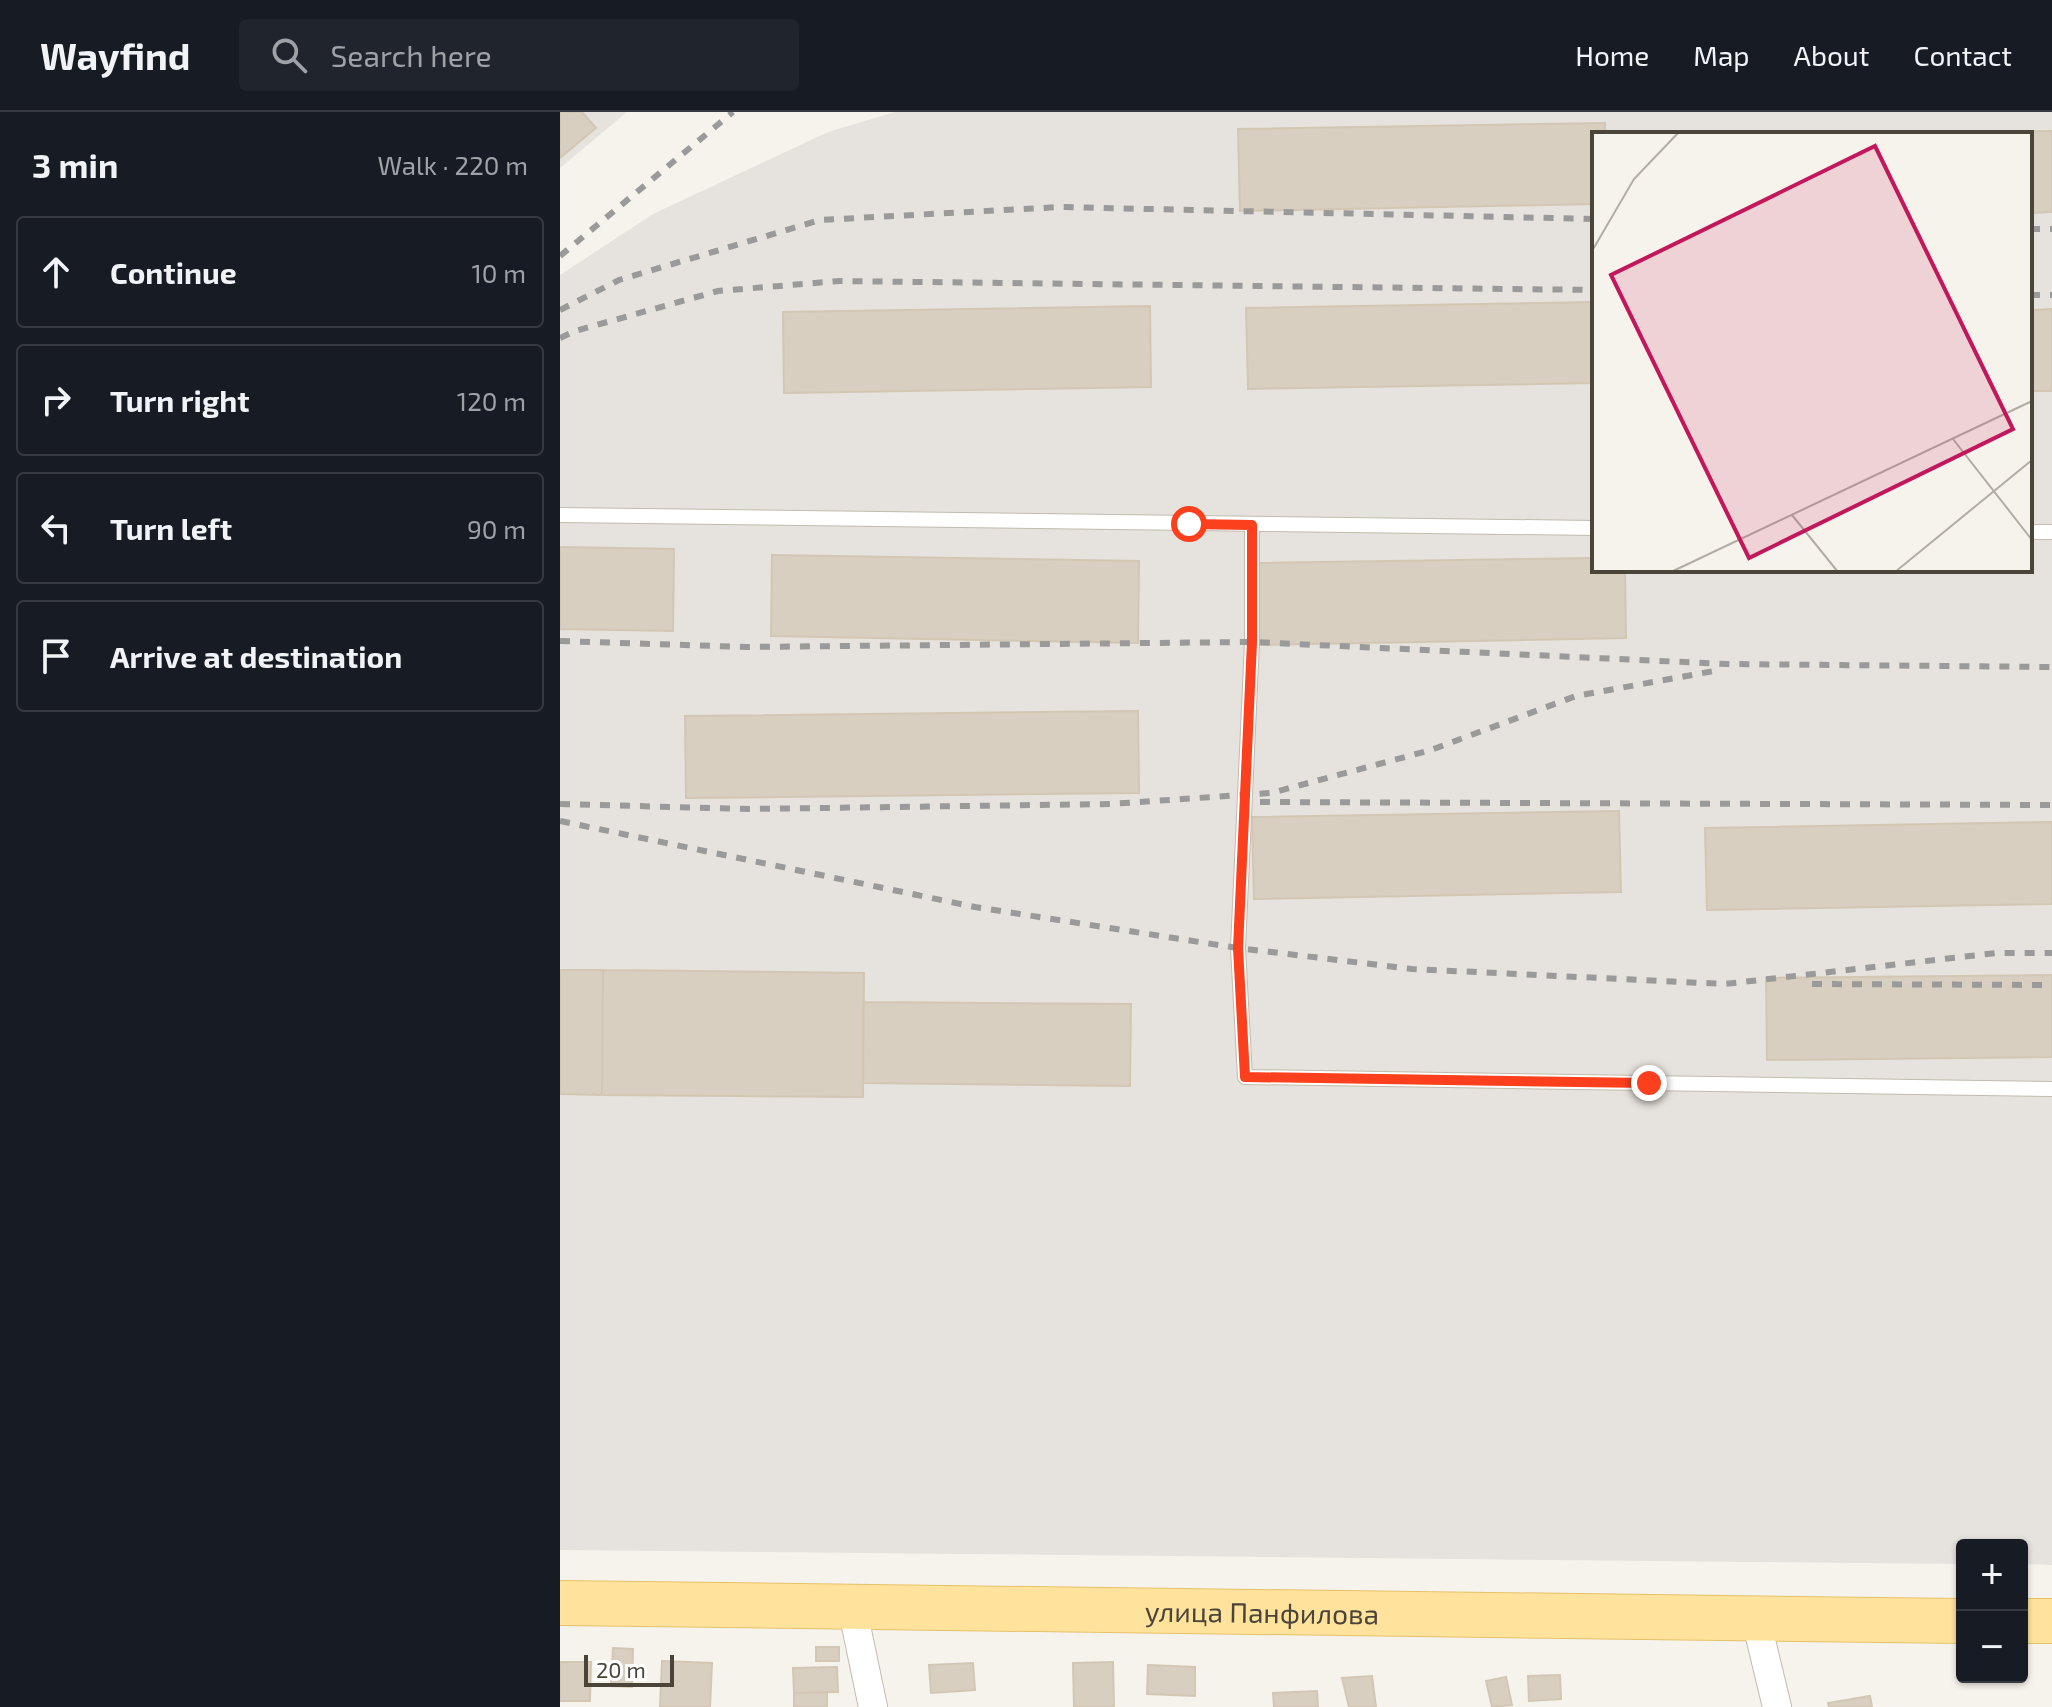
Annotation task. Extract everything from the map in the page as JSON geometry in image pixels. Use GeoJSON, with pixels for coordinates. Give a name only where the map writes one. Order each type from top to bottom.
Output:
{"type":"FeatureCollection","features":[{"type":"Feature","properties":{"kind":"main road","name":"улица Панфилова"},"geometry":{"type":"LineString","coordinates":[[560,1603],[1956,1621]]}},
{"type":"Feature","properties":{"kind":"main road"},"geometry":{"type":"LineString","coordinates":[[2028,1621],[2052,1621]]}},
{"type":"Feature","properties":{"kind":"street"},"geometry":{"type":"LineString","coordinates":[[852,1607],[873,1707]]}},
{"type":"Feature","properties":{"kind":"street"},"geometry":{"type":"LineString","coordinates":[[1756,1620],[1777,1707]]}},
{"type":"Feature","properties":{"kind":"lane"},"geometry":{"type":"LineString","coordinates":[[560,515],[1592,528]]}},
{"type":"Feature","properties":{"kind":"lane"},"geometry":{"type":"LineString","coordinates":[[1252,525],[1252,642],[1238,948],[1245,1077],[2052,1089]]}},
{"type":"Feature","properties":{"kind":"shaded area"},"geometry":{"type":"Polygon","coordinates":[[[560,112],[627,112],[560,168],[560,112]]]}},
{"type":"Feature","properties":{"kind":"shaded area"},"geometry":{"type":"Polygon","coordinates":[[[895,112],[2052,112],[2052,1565],[2028,1564],[2028,1539],[1956,1539],[1956,1564],[560,1550],[560,275],[653,214],[828,132],[895,112]]]}},
{"type":"Feature","properties":{"kind":"building"},"geometry":{"type":"Polygon","coordinates":[[[560,112],[582,112],[596,128],[560,158],[560,112]]]}},
{"type":"Feature","properties":{"kind":"building"},"geometry":{"type":"Polygon","coordinates":[[[1605,123],[1605,132],[1592,132],[1592,204],[1240,211],[1238,129],[1605,123]]]}},
{"type":"Feature","properties":{"kind":"building"},"geometry":{"type":"Polygon","coordinates":[[[2052,131],[2052,212],[2032,213],[2032,132],[1986,132],[2052,131]]]}},
{"type":"Feature","properties":{"kind":"building"},"geometry":{"type":"Polygon","coordinates":[[[1592,302],[1592,383],[1248,389],[1246,308],[1592,302]]]}},
{"type":"Feature","properties":{"kind":"building"},"geometry":{"type":"Polygon","coordinates":[[[1150,306],[1151,387],[784,393],[783,312],[1150,306]]]}},
{"type":"Feature","properties":{"kind":"building"},"geometry":{"type":"Polygon","coordinates":[[[2052,309],[2052,391],[2032,391],[2032,310],[2052,309]]]}},
{"type":"Feature","properties":{"kind":"building"},"geometry":{"type":"Polygon","coordinates":[[[560,547],[674,549],[673,631],[560,629],[560,547]]]}},
{"type":"Feature","properties":{"kind":"building"},"geometry":{"type":"Polygon","coordinates":[[[772,555],[1139,561],[1138,643],[771,636],[772,555]]]}},
{"type":"Feature","properties":{"kind":"building"},"geometry":{"type":"Polygon","coordinates":[[[1592,558],[1592,572],[1625,572],[1626,638],[1259,645],[1258,563],[1592,558]]]}},
{"type":"Feature","properties":{"kind":"building"},"geometry":{"type":"Polygon","coordinates":[[[1138,711],[1139,793],[686,798],[685,716],[1138,711]]]}},
{"type":"Feature","properties":{"kind":"building"},"geometry":{"type":"Polygon","coordinates":[[[1619,811],[1621,892],[1254,899],[1252,817],[1619,811]]]}},
{"type":"Feature","properties":{"kind":"building"},"geometry":{"type":"Polygon","coordinates":[[[2052,822],[2052,904],[1707,910],[1705,828],[2052,822]]]}},
{"type":"Feature","properties":{"kind":"building"},"geometry":{"type":"Polygon","coordinates":[[[560,970],[603,970],[602,1095],[560,1094],[560,970]]]}},
{"type":"Feature","properties":{"kind":"building"},"geometry":{"type":"Polygon","coordinates":[[[603,970],[864,973],[863,1097],[602,1095],[603,970]]]}},
{"type":"Feature","properties":{"kind":"building"},"geometry":{"type":"Polygon","coordinates":[[[2052,975],[2052,1057],[1767,1060],[1766,978],[2052,975]]]}},
{"type":"Feature","properties":{"kind":"building"},"geometry":{"type":"Polygon","coordinates":[[[863,1002],[1131,1004],[1130,1086],[863,1083],[863,1002]]]}},
{"type":"Feature","properties":{"kind":"building"},"geometry":{"type":"Polygon","coordinates":[[[816,1647],[839,1647],[839,1661],[816,1661],[816,1647]]]}},
{"type":"Feature","properties":{"kind":"building"},"geometry":{"type":"Polygon","coordinates":[[[613,1648],[633,1649],[632,1687],[611,1686],[613,1648]]]}},
{"type":"Feature","properties":{"kind":"building"},"geometry":{"type":"Polygon","coordinates":[[[662,1661],[712,1663],[710,1707],[660,1707],[662,1661]]]}},
{"type":"Feature","properties":{"kind":"building"},"geometry":{"type":"Polygon","coordinates":[[[560,1662],[591,1662],[590,1701],[560,1701],[560,1662]]]}},
{"type":"Feature","properties":{"kind":"building"},"geometry":{"type":"Polygon","coordinates":[[[1113,1662],[1114,1707],[1074,1707],[1073,1663],[1113,1662]]]}},
{"type":"Feature","properties":{"kind":"building"},"geometry":{"type":"Polygon","coordinates":[[[973,1663],[975,1690],[931,1693],[929,1665],[973,1663]]]}},
{"type":"Feature","properties":{"kind":"building"},"geometry":{"type":"Polygon","coordinates":[[[1148,1665],[1195,1667],[1195,1696],[1147,1694],[1148,1665]]]}},
{"type":"Feature","properties":{"kind":"building"},"geometry":{"type":"Polygon","coordinates":[[[837,1667],[838,1692],[794,1693],[793,1668],[837,1667]]]}},
{"type":"Feature","properties":{"kind":"building"},"geometry":{"type":"Polygon","coordinates":[[[1560,1675],[1561,1699],[1529,1701],[1528,1676],[1560,1675]]]}},
{"type":"Feature","properties":{"kind":"building"},"geometry":{"type":"Polygon","coordinates":[[[1372,1676],[1376,1707],[1349,1707],[1342,1678],[1372,1676]]]}},
{"type":"Feature","properties":{"kind":"building"},"geometry":{"type":"Polygon","coordinates":[[[1506,1677],[1512,1705],[1492,1707],[1486,1681],[1506,1677]]]}},
{"type":"Feature","properties":{"kind":"building"},"geometry":{"type":"Polygon","coordinates":[[[1317,1691],[1318,1707],[1274,1707],[1273,1693],[1317,1691]]]}},
{"type":"Feature","properties":{"kind":"building"},"geometry":{"type":"Polygon","coordinates":[[[827,1692],[827,1707],[794,1707],[794,1693],[827,1692]]]}},
{"type":"Feature","properties":{"kind":"building"},"geometry":{"type":"Polygon","coordinates":[[[1870,1696],[1872,1707],[1829,1707],[1828,1703],[1870,1696]]]}},
{"type":"Feature","properties":{"kind":"railway"},"geometry":{"type":"LineString","coordinates":[[560,256],[733,112]]}},
{"type":"Feature","properties":{"kind":"railway"},"geometry":{"type":"LineString","coordinates":[[560,310],[619,280],[820,220],[1060,207],[1592,219]]}},
{"type":"Feature","properties":{"kind":"railway"},"geometry":{"type":"LineString","coordinates":[[2032,229],[2052,229]]}},
{"type":"Feature","properties":{"kind":"railway"},"geometry":{"type":"LineString","coordinates":[[560,338],[575,331],[718,291],[839,281],[1592,290]]}},
{"type":"Feature","properties":{"kind":"railway"},"geometry":{"type":"LineString","coordinates":[[2032,295],[2052,295]]}},
{"type":"Feature","properties":{"kind":"railway"},"geometry":{"type":"LineString","coordinates":[[560,641],[746,647],[1252,642],[1726,664],[2052,667]]}},
{"type":"Feature","properties":{"kind":"railway"},"geometry":{"type":"LineString","coordinates":[[560,804],[749,809],[1110,804],[1271,793],[1431,750],[1576,696],[1714,671]]}},
{"type":"Feature","properties":{"kind":"railway"},"geometry":{"type":"LineString","coordinates":[[1260,802],[2052,805]]}},
{"type":"Feature","properties":{"kind":"railway"},"geometry":{"type":"LineString","coordinates":[[560,821],[975,907],[1238,948],[1412,969],[1725,984],[1996,953],[2052,953]]}},
{"type":"Feature","properties":{"kind":"railway"},"geometry":{"type":"LineString","coordinates":[[1812,984],[2052,985]]}},
{"type":"Feature","properties":{"kind":"route"},"geometry":{"type":"LineString","coordinates":[[1189,524],[1252,525],[1252,642],[1238,948],[1245,1077],[1649,1083]]}}]}
